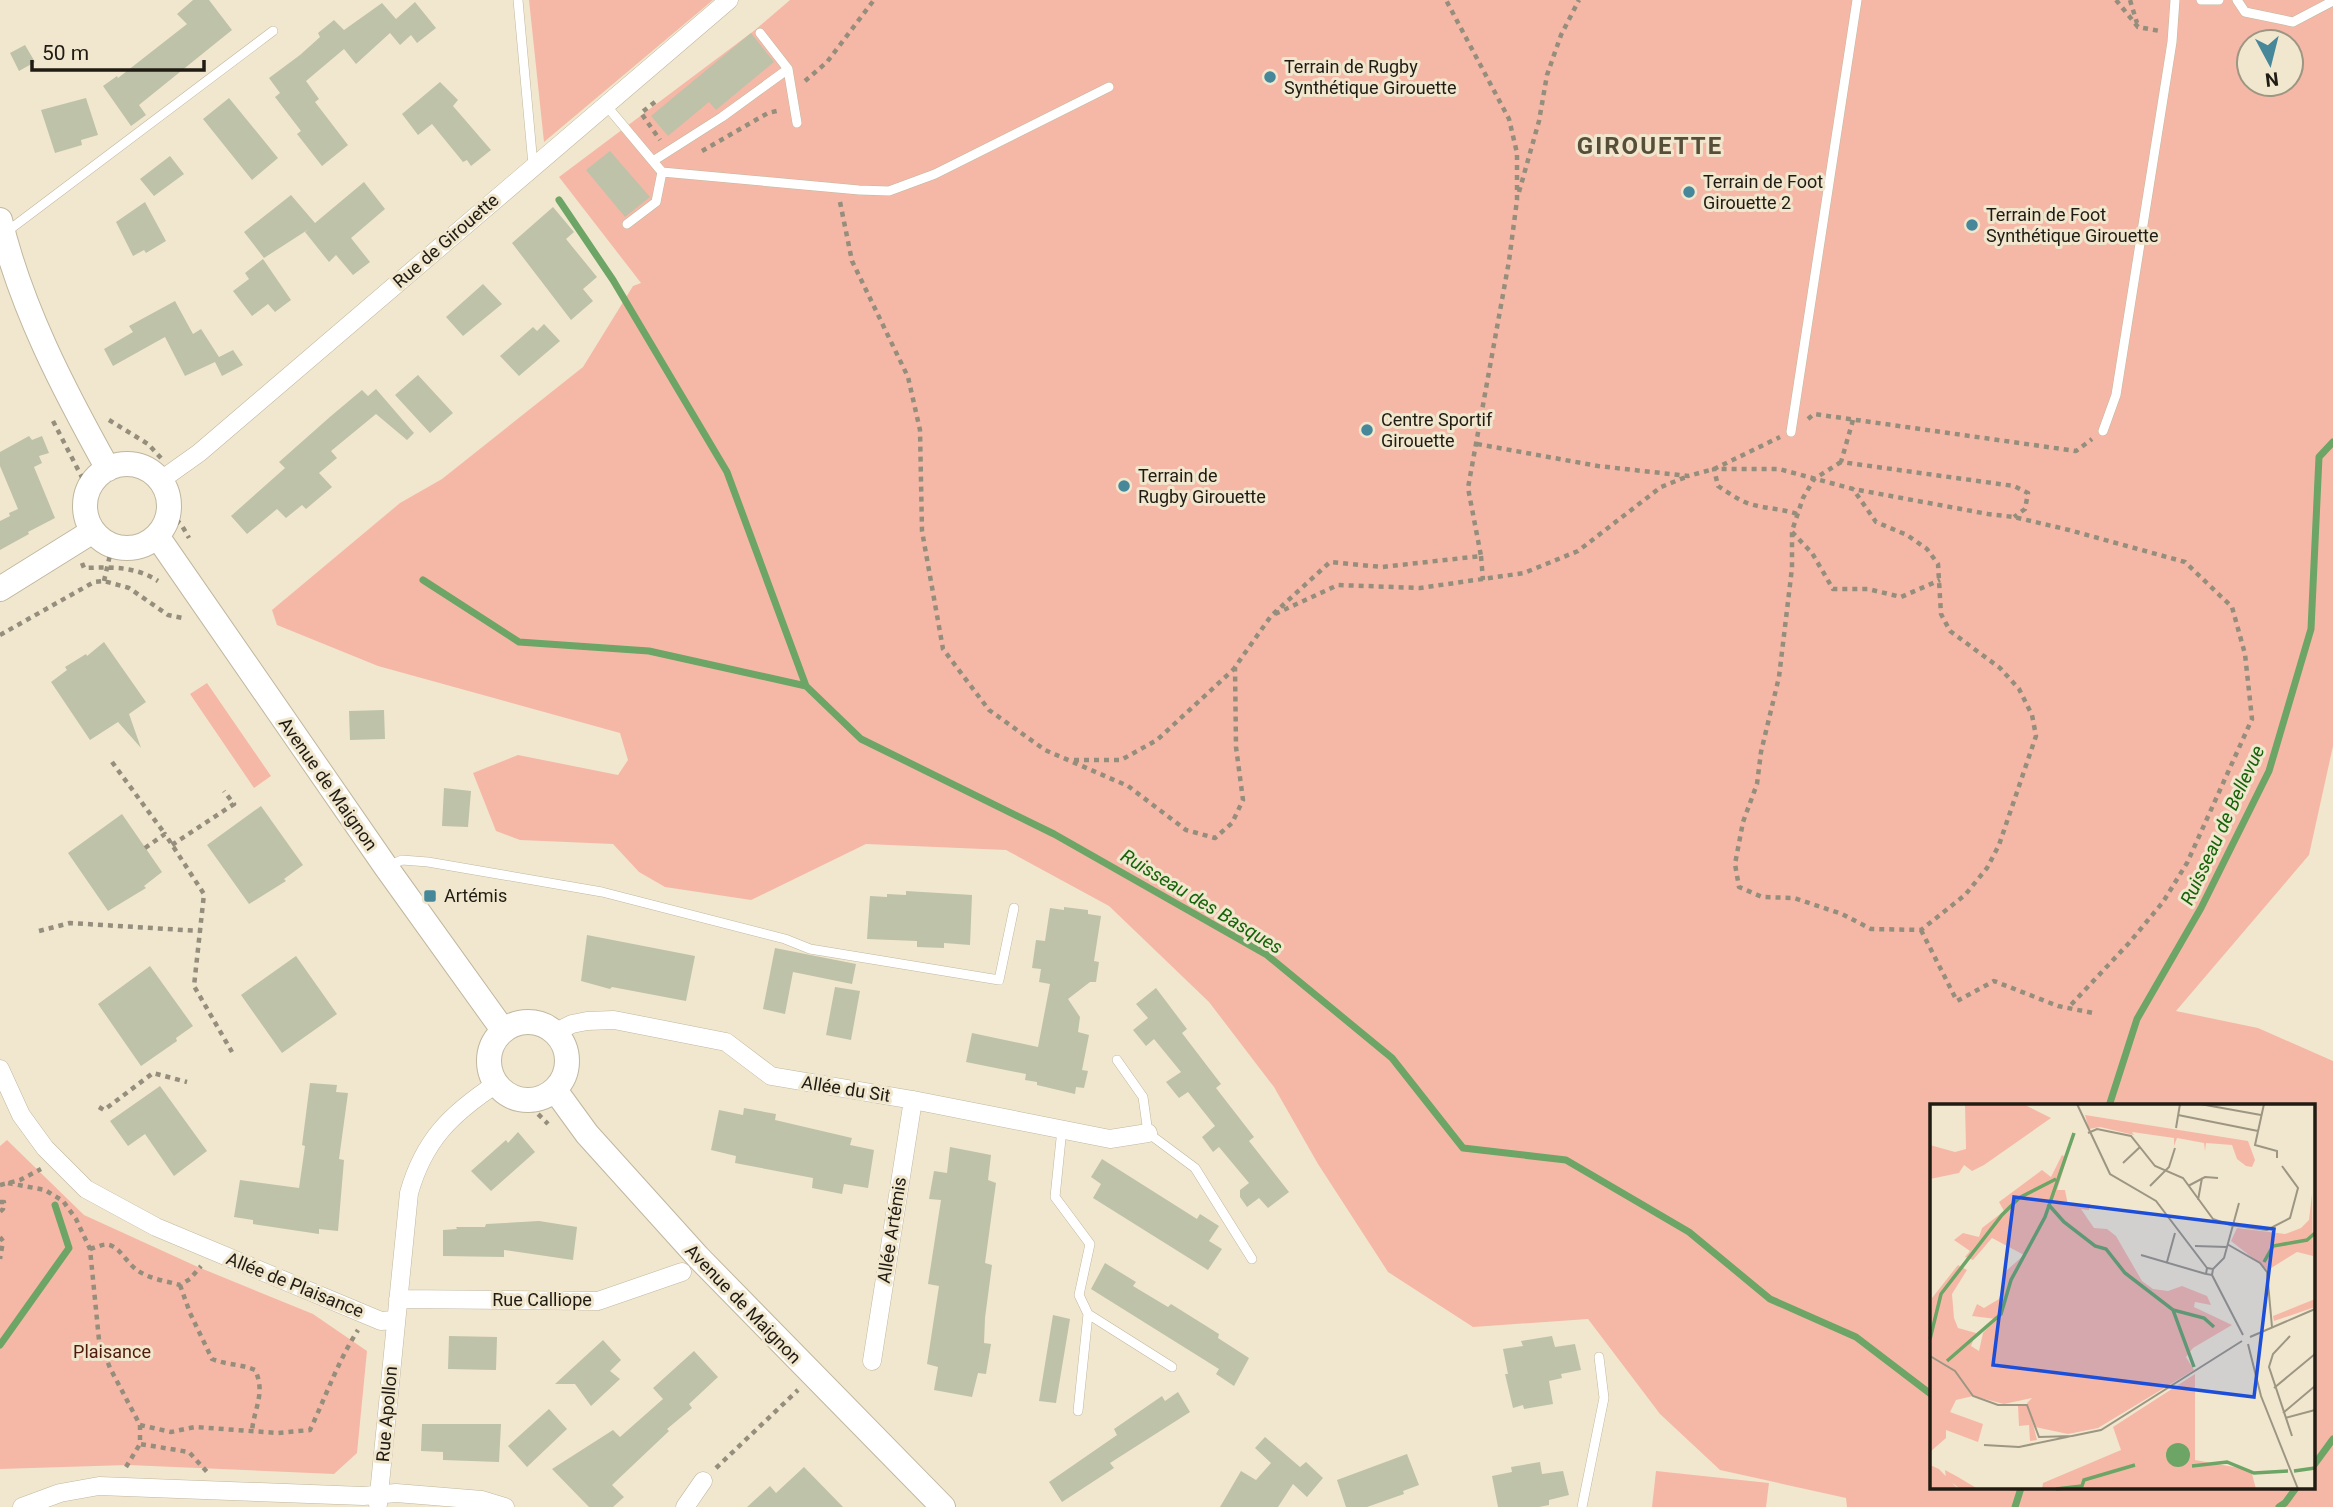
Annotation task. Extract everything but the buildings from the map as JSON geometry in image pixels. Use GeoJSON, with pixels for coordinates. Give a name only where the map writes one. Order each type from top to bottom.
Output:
{"type":"FeatureCollection","features":[{"type":"Feature","properties":{"kind":"street","name":"Rue de Girouette"},"geometry":{"type":"LineString","coordinates":[[167,476],[199,453],[729,0]]}},
{"type":"Feature","properties":{"kind":"street"},"geometry":{"type":"LineString","coordinates":[[2,227],[30,314],[108,469]]}},
{"type":"Feature","properties":{"kind":"street"},"geometry":{"type":"LineString","coordinates":[[0,589],[105,548],[138,547],[157,536],[169,515],[167,476],[142,466],[119,465],[96,477],[88,489],[85,504],[87,518],[105,548]]}},
{"type":"Feature","properties":{"kind":"street","name":"Avenue de Maignon"},"geometry":{"type":"LineString","coordinates":[[157,536],[386,867],[503,1030]]}},
{"type":"Feature","properties":{"kind":"street","name":"Allée du Sit"},"geometry":{"type":"LineString","coordinates":[[556,1032],[580,1022],[614,1020],[697,1034],[726,1042],[771,1076],[913,1100],[1110,1139],[1148,1133]]}},
{"type":"Feature","properties":{"kind":"street"},"geometry":{"type":"LineString","coordinates":[[533,1021],[556,1032],[566,1048],[567,1067],[555,1090],[541,1098],[524,1100],[508,1095],[496,1084],[490,1070],[489,1055],[494,1041],[503,1030],[520,1022],[533,1021]]}},
{"type":"Feature","properties":{"kind":"street","name":"Allée de Plaisance"},"geometry":{"type":"LineString","coordinates":[[0,1069],[21,1115],[45,1148],[86,1189],[156,1227],[382,1321],[396,1320]]}},
{"type":"Feature","properties":{"kind":"street"},"geometry":{"type":"LineString","coordinates":[[396,1320],[409,1193],[416,1169],[439,1130],[469,1102],[496,1084]]}},
{"type":"Feature","properties":{"kind":"street","name":"Avenue de Maignon"},"geometry":{"type":"LineString","coordinates":[[555,1090],[587,1134],[698,1257],[943,1507]]}},
{"type":"Feature","properties":{"kind":"street","name":"Allée Artémis"},"geometry":{"type":"LineString","coordinates":[[872,1361],[913,1100]]}},
{"type":"Feature","properties":{"kind":"street","name":"Rue Calliope"},"geometry":{"type":"LineString","coordinates":[[398,1299],[598,1301],[682,1272]]}},
{"type":"Feature","properties":{"kind":"street","name":"Rue Apollon"},"geometry":{"type":"LineString","coordinates":[[379,1501],[396,1320]]}},
{"type":"Feature","properties":{"kind":"street"},"geometry":{"type":"LineString","coordinates":[[685,1507],[703,1480]]}},
{"type":"Feature","properties":{"kind":"street"},"geometry":{"type":"LineString","coordinates":[[22,1507],[60,1493],[99,1486],[379,1501],[396,1493],[482,1500],[505,1507]]}},
{"type":"Feature","properties":{"kind":"lane"},"geometry":{"type":"LineString","coordinates":[[518,0],[533,167]]}},
{"type":"Feature","properties":{"kind":"lane"},"geometry":{"type":"LineString","coordinates":[[1791,432],[1857,0]]}},
{"type":"Feature","properties":{"kind":"lane"},"geometry":{"type":"LineString","coordinates":[[2104,431],[2116,395],[2172,42],[2175,0]]}},
{"type":"Feature","properties":{"kind":"lane"},"geometry":{"type":"LineString","coordinates":[[2201,0],[2219,0]]}},
{"type":"Feature","properties":{"kind":"lane"},"geometry":{"type":"LineString","coordinates":[[2237,0],[2245,12],[2293,22],[2333,1]]}},
{"type":"Feature","properties":{"kind":"lane"},"geometry":{"type":"LineString","coordinates":[[2,227],[273,31]]}},
{"type":"Feature","properties":{"kind":"lane"},"geometry":{"type":"LineString","coordinates":[[760,33],[788,69],[797,123]]}},
{"type":"Feature","properties":{"kind":"lane"},"geometry":{"type":"LineString","coordinates":[[653,161],[722,117],[788,69]]}},
{"type":"Feature","properties":{"kind":"lane"},"geometry":{"type":"LineString","coordinates":[[662,173],[889,191],[935,174],[1109,87]]}},
{"type":"Feature","properties":{"kind":"lane"},"geometry":{"type":"LineString","coordinates":[[605,104],[662,173],[656,202],[627,224]]}},
{"type":"Feature","properties":{"kind":"lane"},"geometry":{"type":"LineString","coordinates":[[386,867],[401,860],[428,862],[603,892],[785,939],[810,949],[999,979],[1014,908]]}},
{"type":"Feature","properties":{"kind":"lane"},"geometry":{"type":"LineString","coordinates":[[1118,1060],[1143,1097],[1148,1133],[1195,1168],[1252,1259]]}},
{"type":"Feature","properties":{"kind":"lane"},"geometry":{"type":"LineString","coordinates":[[1062,1129],[1055,1197],[1090,1244],[1079,1295],[1088,1314],[1078,1411]]}},
{"type":"Feature","properties":{"kind":"lane"},"geometry":{"type":"LineString","coordinates":[[1088,1314],[1172,1367]]}},
{"type":"Feature","properties":{"kind":"lane"},"geometry":{"type":"LineString","coordinates":[[1582,1507],[1604,1398],[1599,1357]]}},
{"type":"Feature","properties":{"kind":"path"},"geometry":{"type":"LineString","coordinates":[[792,92],[827,62],[874,0]]}},
{"type":"Feature","properties":{"kind":"path"},"geometry":{"type":"LineString","coordinates":[[1446,0],[1509,120],[1517,153],[1517,200],[1509,261],[1468,488],[1482,556],[1483,580]]}},
{"type":"Feature","properties":{"kind":"path"},"geometry":{"type":"LineString","coordinates":[[1517,200],[1539,121],[1547,75],[1561,35],[1579,0]]}},
{"type":"Feature","properties":{"kind":"path"},"geometry":{"type":"LineString","coordinates":[[2116,0],[2138,27],[2166,32],[2172,42]]}},
{"type":"Feature","properties":{"kind":"path"},"geometry":{"type":"LineString","coordinates":[[2130,0],[2138,27]]}},
{"type":"Feature","properties":{"kind":"path"},"geometry":{"type":"LineString","coordinates":[[655,102],[640,113],[660,141],[675,137],[692,126],[698,131]]}},
{"type":"Feature","properties":{"kind":"path"},"geometry":{"type":"LineString","coordinates":[[678,174],[679,164],[768,113],[794,107]]}},
{"type":"Feature","properties":{"kind":"path"},"geometry":{"type":"LineString","coordinates":[[838,188],[852,261],[908,377],[920,430],[922,531],[943,649],[989,710],[1045,750],[1128,786],[1186,830],[1215,838],[1232,823],[1243,800],[1236,747],[1235,667]]}},
{"type":"Feature","properties":{"kind":"path"},"geometry":{"type":"LineString","coordinates":[[101,414],[148,444],[167,476]]}},
{"type":"Feature","properties":{"kind":"path"},"geometry":{"type":"LineString","coordinates":[[1842,463],[1853,420]]}},
{"type":"Feature","properties":{"kind":"path"},"geometry":{"type":"LineString","coordinates":[[1853,489],[1876,522],[1907,535],[1927,549],[1938,564],[1941,614],[1951,631],[2000,668],[2019,689],[2032,715],[2036,736],[1999,845],[1987,868],[1965,895],[1921,930],[1871,929],[1842,914],[1794,898],[1762,897],[1739,887],[1735,864],[1743,822],[1758,784],[1761,752],[1779,677],[1792,568],[1792,531],[1797,514],[1814,479],[1842,463],[2014,486],[2028,493],[2025,509],[2014,517]]}},
{"type":"Feature","properties":{"kind":"path"},"geometry":{"type":"LineString","coordinates":[[1797,514],[1745,502],[1718,486],[1714,469],[1779,469],[1853,489],[2014,517],[2185,562],[2232,607],[2245,654],[2252,719],[2187,863],[2163,902],[2068,1008]]}},
{"type":"Feature","properties":{"kind":"path"},"geometry":{"type":"LineString","coordinates":[[1271,615],[1338,585],[1420,588],[1524,573],[1578,551],[1661,487],[1688,476]]}},
{"type":"Feature","properties":{"kind":"path"},"geometry":{"type":"LineString","coordinates":[[1792,531],[1812,553],[1833,589],[1868,589],[1901,597],[1940,580]]}},
{"type":"Feature","properties":{"kind":"path"},"geometry":{"type":"LineString","coordinates":[[78,554],[85,568],[105,548]]}},
{"type":"Feature","properties":{"kind":"path"},"geometry":{"type":"LineString","coordinates":[[104,581],[105,548]]}},
{"type":"Feature","properties":{"kind":"path"},"geometry":{"type":"LineString","coordinates":[[105,548],[162,584]]}},
{"type":"Feature","properties":{"kind":"path"},"geometry":{"type":"LineString","coordinates":[[1070,760],[1121,760],[1157,740],[1235,667],[1271,615],[1330,562],[1382,567],[1482,556]]}},
{"type":"Feature","properties":{"kind":"path"},"geometry":{"type":"LineString","coordinates":[[0,635],[94,582],[104,581],[129,588],[168,615],[180,615],[188,621]]}},
{"type":"Feature","properties":{"kind":"path"},"geometry":{"type":"LineString","coordinates":[[112,762],[173,845],[204,894],[194,986],[232,1052]]}},
{"type":"Feature","properties":{"kind":"path"},"geometry":{"type":"LineString","coordinates":[[173,845],[234,804],[225,792]]}},
{"type":"Feature","properties":{"kind":"path"},"geometry":{"type":"LineString","coordinates":[[145,848],[165,834]]}},
{"type":"Feature","properties":{"kind":"path"},"geometry":{"type":"LineString","coordinates":[[39,931],[70,923],[200,931]]}},
{"type":"Feature","properties":{"kind":"path"},"geometry":{"type":"LineString","coordinates":[[1921,930],[1957,1001],[1994,981],[2068,1008],[2093,1013]]}},
{"type":"Feature","properties":{"kind":"path"},"geometry":{"type":"LineString","coordinates":[[99,1107],[104,1110],[153,1073],[187,1082]]}},
{"type":"Feature","properties":{"kind":"path"},"geometry":{"type":"LineString","coordinates":[[0,1185],[20,1180],[45,1166]]}},
{"type":"Feature","properties":{"kind":"path"},"geometry":{"type":"LineString","coordinates":[[8,1183],[46,1190],[63,1201],[76,1219],[90,1249],[99,1339],[110,1368],[140,1425],[140,1444],[126,1468]]}},
{"type":"Feature","properties":{"kind":"path"},"geometry":{"type":"LineString","coordinates":[[0,1202],[4,1202],[0,1212]]}},
{"type":"Feature","properties":{"kind":"path"},"geometry":{"type":"LineString","coordinates":[[0,1237],[3,1241],[0,1259]]}},
{"type":"Feature","properties":{"kind":"path"},"geometry":{"type":"LineString","coordinates":[[90,1249],[105,1244],[115,1247],[137,1270],[150,1277],[180,1285],[190,1279],[204,1263]]}},
{"type":"Feature","properties":{"kind":"path"},"geometry":{"type":"LineString","coordinates":[[180,1285],[190,1314],[212,1359],[256,1370],[261,1383],[260,1400],[253,1414],[252,1431]]}},
{"type":"Feature","properties":{"kind":"path"},"geometry":{"type":"LineString","coordinates":[[140,1425],[171,1432],[195,1427],[278,1433],[310,1430],[342,1355],[359,1329]]}},
{"type":"Feature","properties":{"kind":"path"},"geometry":{"type":"LineString","coordinates":[[703,1480],[798,1390]]}},
{"type":"Feature","properties":{"kind":"path"},"geometry":{"type":"LineString","coordinates":[[140,1444],[188,1452],[208,1472]]}},
{"type":"Feature","properties":{"kind":"green space"},"geometry":{"type":"Polygon","coordinates":[[[529,0],[713,0],[544,142],[529,0]]]}},
{"type":"Feature","properties":{"kind":"green space"},"geometry":{"type":"Polygon","coordinates":[[[790,0],[2333,0],[2333,746],[2309,855],[2176,1011],[2258,1028],[2333,1061],[2333,1507],[1847,1507],[1846,1498],[1720,1470],[1660,1414],[1588,1319],[1473,1327],[1388,1272],[1318,1164],[1274,1087],[1209,1002],[1109,906],[1006,850],[866,844],[751,900],[665,887],[639,872],[613,844],[520,840],[496,831],[473,773],[518,755],[618,775],[628,760],[620,733],[378,666],[277,625],[272,610],[400,503],[442,479],[583,367],[633,286],[641,283],[559,177],[755,30],[790,0]]]}},
{"type":"Feature","properties":{"kind":"green space"},"geometry":{"type":"Polygon","coordinates":[[[207,683],[271,776],[254,788],[190,694],[207,683]]]}},
{"type":"Feature","properties":{"kind":"green space","name":"Plaisance"},"geometry":{"type":"Polygon","coordinates":[[[7,1140],[84,1215],[198,1267],[313,1314],[367,1351],[357,1453],[334,1474],[128,1465],[0,1469],[0,1146],[7,1140]]]}},
{"type":"Feature","properties":{"kind":"green space"},"geometry":{"type":"Polygon","coordinates":[[[1656,1471],[1769,1483],[1766,1507],[1652,1507],[1656,1471]]]}},
{"type":"Feature","properties":{"kind":"waterway"},"geometry":{"type":"LineString","coordinates":[[559,200],[613,280],[727,472],[806,686]]}},
{"type":"Feature","properties":{"kind":"waterway","name":"Ruisseau de Bellevue"},"geometry":{"type":"LineString","coordinates":[[2110,1104],[2137,1019],[2201,908],[2269,771],[2311,629],[2319,457],[2333,442]]}},
{"type":"Feature","properties":{"kind":"waterway","name":"Ruisseau des Basques"},"geometry":{"type":"LineString","coordinates":[[423,580],[519,642],[649,651],[806,686],[861,739],[1054,834],[1267,955],[1392,1058],[1463,1148],[1566,1160],[1689,1232],[1770,1299],[1856,1337],[1930,1393]]}},
{"type":"Feature","properties":{"kind":"waterway"},"geometry":{"type":"LineString","coordinates":[[0,1345],[69,1248],[55,1205]]}},
{"type":"Feature","properties":{"kind":"waterway"},"geometry":{"type":"LineString","coordinates":[[2316,1462],[2333,1439]]}},
{"type":"Feature","properties":{"kind":"waterway","name":"Ruisseau de Bellevue"},"geometry":{"type":"LineString","coordinates":[[2015,1507],[2020,1490]]}},
{"type":"Feature","properties":{"kind":"waterway"},"geometry":{"type":"LineString","coordinates":[[2279,1507],[2295,1490]]}},
{"type":"Feature","properties":{"kind":"place","name":"Terrain de Rugby Synthétique Girouette"},"geometry":{"type":"Point","coordinates":[1270,77]}},
{"type":"Feature","properties":{"kind":"place","name":"Terrain de Foot Girouette 2"},"geometry":{"type":"Point","coordinates":[1689,192]}},
{"type":"Feature","properties":{"kind":"place","name":"Terrain de Foot Synthétique Girouette"},"geometry":{"type":"Point","coordinates":[1972,225]}},
{"type":"Feature","properties":{"kind":"place","name":"Centre Sportif Girouette"},"geometry":{"type":"Point","coordinates":[1367,430]}},
{"type":"Feature","properties":{"kind":"place","name":"Terrain de Rugby Girouette"},"geometry":{"type":"Point","coordinates":[1124,486]}},
{"type":"Feature","properties":{"kind":"place","name":"Artémis"},"geometry":{"type":"Point","coordinates":[430,896]}},
{"type":"Feature","properties":{"kind":"district","name":"GIROUETTE"},"geometry":{"type":"Point","coordinates":[1650,146]}}]}
